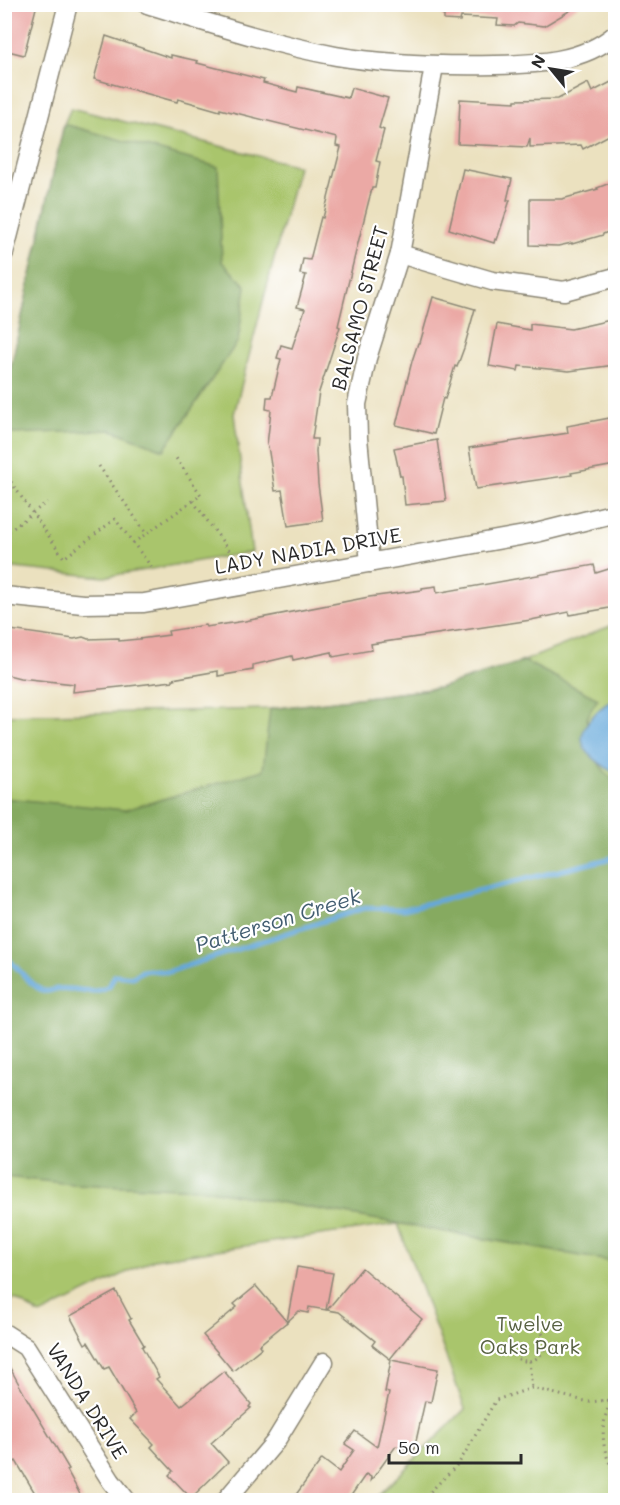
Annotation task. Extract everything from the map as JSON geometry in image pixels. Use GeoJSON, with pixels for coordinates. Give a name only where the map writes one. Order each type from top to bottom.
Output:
{"type":"FeatureCollection","features":[{"type":"Feature","properties":{"kind":"street"},"geometry":{"type":"LineString","coordinates":[[4,253],[12,197],[68,4]]}},
{"type":"Feature","properties":{"kind":"street"},"geometry":{"type":"LineString","coordinates":[[147,4],[264,39],[335,56],[385,63],[434,66],[544,64],[584,52],[607,42],[615,34]]}},
{"type":"Feature","properties":{"kind":"street","name":"BALSAMO STREET"},"geometry":{"type":"LineString","coordinates":[[370,563],[357,404],[367,358],[400,254],[434,66]]}},
{"type":"Feature","properties":{"kind":"street"},"geometry":{"type":"LineString","coordinates":[[400,254],[492,281],[564,291],[615,277]]}},
{"type":"Feature","properties":{"kind":"street","name":"LADY NADIA DRIVE"},"geometry":{"type":"LineString","coordinates":[[4,596],[83,604],[144,603],[536,534],[615,513]]}},
{"type":"Feature","properties":{"kind":"street","name":"VANDA DRIVE"},"geometry":{"type":"LineString","coordinates":[[4,1333],[26,1347],[111,1481],[126,1500]]}},
{"type":"Feature","properties":{"kind":"street"},"geometry":{"type":"LineString","coordinates":[[226,1500],[275,1442],[324,1362]]}},
{"type":"Feature","properties":{"kind":"path"},"geometry":{"type":"LineString","coordinates":[[133,543],[201,495],[174,455]]}},
{"type":"Feature","properties":{"kind":"path"},"geometry":{"type":"LineString","coordinates":[[99,466],[146,533]]}},
{"type":"Feature","properties":{"kind":"path"},"geometry":{"type":"LineString","coordinates":[[4,472],[64,558],[115,519],[153,569]]}},
{"type":"Feature","properties":{"kind":"path"},"geometry":{"type":"LineString","coordinates":[[193,501],[233,555]]}},
{"type":"Feature","properties":{"kind":"path"},"geometry":{"type":"LineString","coordinates":[[4,535],[47,502]]}},
{"type":"Feature","properties":{"kind":"path"},"geometry":{"type":"LineString","coordinates":[[526,1324],[538,1327],[546,1344],[541,1356],[530,1361],[518,1359],[513,1355],[509,1344],[509,1338],[515,1328],[526,1324]]}},
{"type":"Feature","properties":{"kind":"path"},"geometry":{"type":"LineString","coordinates":[[530,1361],[532,1388]]}},
{"type":"Feature","properties":{"kind":"path"},"geometry":{"type":"LineString","coordinates":[[422,1500],[459,1463],[496,1400],[532,1388],[589,1402],[610,1400]]}},
{"type":"Feature","properties":{"kind":"path"},"geometry":{"type":"LineString","coordinates":[[615,1393],[610,1400],[605,1417],[603,1434],[605,1451],[615,1473]]}},
{"type":"Feature","properties":{"kind":"green space"},"geometry":{"type":"Polygon","coordinates":[[[71,108],[298,166],[234,414],[252,552],[104,577],[5,567],[5,394],[64,124],[71,108]]]}},
{"type":"Feature","properties":{"kind":"green space"},"geometry":{"type":"Polygon","coordinates":[[[64,124],[218,167],[222,262],[246,286],[238,341],[164,450],[112,430],[14,434],[5,427],[5,394],[64,124]]]}},
{"type":"Feature","properties":{"kind":"green space","name":"Twelve Oaks Park"},"geometry":{"type":"Polygon","coordinates":[[[615,624],[615,1500],[374,1500],[465,1409],[398,1224],[154,1259],[40,1315],[15,1299],[5,1304],[5,715],[270,709],[439,688],[524,661],[615,624]]]}},
{"type":"Feature","properties":{"kind":"green space"},"geometry":{"type":"Polygon","coordinates":[[[524,661],[598,699],[591,709],[587,728],[594,754],[604,770],[616,782],[615,1262],[204,1189],[73,1184],[5,1177],[4,798],[125,810],[263,770],[270,709],[439,688],[524,661]]]}},
{"type":"Feature","properties":{"kind":"water"},"geometry":{"type":"Polygon","coordinates":[[[615,698],[615,774],[589,754],[583,742],[583,735],[585,727],[596,713],[615,698]]]}},
{"type":"Feature","properties":{"kind":"building"},"geometry":{"type":"Polygon","coordinates":[[[4,4],[37,4],[24,55],[4,50],[4,4]]]}},
{"type":"Feature","properties":{"kind":"building"},"geometry":{"type":"Polygon","coordinates":[[[442,4],[581,4],[544,26],[518,23],[514,26],[497,25],[498,19],[461,17],[460,21],[444,20],[442,4]]]}},
{"type":"Feature","properties":{"kind":"building"},"geometry":{"type":"Polygon","coordinates":[[[106,36],[171,58],[171,55],[198,61],[197,63],[264,80],[263,83],[297,92],[298,87],[348,98],[351,88],[388,98],[379,128],[384,130],[376,161],[380,162],[375,188],[372,188],[356,251],[338,326],[340,327],[319,392],[312,439],[317,439],[318,484],[323,521],[288,526],[282,490],[275,491],[267,445],[271,410],[266,409],[267,397],[272,397],[281,359],[277,358],[281,345],[292,348],[305,309],[297,307],[306,275],[300,274],[303,259],[310,260],[321,217],[323,218],[341,147],[336,146],[337,138],[178,99],[177,102],[94,79],[106,36]]]}},
{"type":"Feature","properties":{"kind":"building"},"geometry":{"type":"Polygon","coordinates":[[[615,80],[615,132],[583,149],[581,145],[530,147],[530,138],[527,147],[458,144],[460,99],[515,102],[515,100],[558,99],[588,83],[592,92],[615,80]]]}},
{"type":"Feature","properties":{"kind":"building"},"geometry":{"type":"Polygon","coordinates":[[[463,169],[512,179],[507,200],[510,200],[494,243],[449,229],[463,169]]]}},
{"type":"Feature","properties":{"kind":"building"},"geometry":{"type":"Polygon","coordinates":[[[615,181],[615,229],[572,244],[530,245],[530,199],[562,199],[598,189],[615,181]]]}},
{"type":"Feature","properties":{"kind":"building"},"geometry":{"type":"Polygon","coordinates":[[[433,297],[475,309],[464,348],[457,367],[455,366],[445,399],[443,398],[434,434],[396,425],[412,361],[418,343],[420,343],[433,297]]]}},
{"type":"Feature","properties":{"kind":"building"},"geometry":{"type":"Polygon","coordinates":[[[615,319],[615,365],[569,371],[519,366],[518,371],[489,366],[497,324],[530,330],[530,324],[571,329],[615,319]]]}},
{"type":"Feature","properties":{"kind":"building"},"geometry":{"type":"Polygon","coordinates":[[[615,417],[615,465],[571,473],[572,475],[476,489],[469,448],[568,433],[567,426],[615,417]]]}},
{"type":"Feature","properties":{"kind":"building"},"geometry":{"type":"Polygon","coordinates":[[[437,440],[446,501],[405,505],[402,476],[400,476],[394,448],[437,440]]]}},
{"type":"Feature","properties":{"kind":"building"},"geometry":{"type":"Polygon","coordinates":[[[594,565],[596,573],[615,567],[615,607],[570,615],[569,612],[531,620],[371,644],[372,650],[333,657],[332,652],[293,660],[292,656],[253,665],[253,670],[218,676],[218,671],[173,679],[173,681],[120,687],[73,692],[74,684],[4,674],[4,629],[74,639],[119,638],[119,641],[139,639],[169,635],[168,631],[245,621],[369,597],[422,590],[422,588],[436,586],[437,593],[594,565]]]}},
{"type":"Feature","properties":{"kind":"building"},"geometry":{"type":"Polygon","coordinates":[[[297,1267],[333,1273],[326,1310],[309,1307],[308,1313],[299,1311],[287,1322],[297,1267]]]}},
{"type":"Feature","properties":{"kind":"building"},"geometry":{"type":"Polygon","coordinates":[[[362,1268],[422,1319],[390,1359],[372,1345],[375,1341],[339,1312],[327,1310],[362,1268]]]}},
{"type":"Feature","properties":{"kind":"building"},"geometry":{"type":"Polygon","coordinates":[[[256,1286],[287,1322],[233,1371],[203,1335],[237,1307],[234,1304],[256,1286]]]}},
{"type":"Feature","properties":{"kind":"building"},"geometry":{"type":"Polygon","coordinates":[[[116,1291],[159,1377],[156,1379],[181,1406],[224,1371],[251,1404],[249,1407],[251,1408],[211,1443],[228,1462],[191,1498],[169,1475],[173,1471],[151,1447],[154,1444],[130,1419],[136,1413],[109,1367],[104,1369],[88,1342],[85,1344],[70,1316],[116,1291]]]}},
{"type":"Feature","properties":{"kind":"building"},"geometry":{"type":"Polygon","coordinates":[[[4,1357],[69,1469],[67,1470],[83,1500],[39,1500],[16,1461],[11,1464],[4,1452],[4,1357]]]}},
{"type":"Feature","properties":{"kind":"building"},"geometry":{"type":"Polygon","coordinates":[[[391,1360],[438,1369],[431,1402],[425,1401],[414,1450],[396,1446],[370,1482],[371,1477],[366,1474],[348,1500],[292,1500],[322,1459],[339,1472],[354,1450],[345,1444],[355,1431],[377,1447],[389,1393],[385,1392],[391,1360]]]}},
{"type":"Feature","properties":{"kind":"waterway","name":"Patterson Creek"},"geometry":{"type":"LineString","coordinates":[[4,956],[33,984],[44,991],[55,989],[96,991],[109,986],[115,975],[133,977],[142,971],[168,972],[364,908],[404,909],[616,857]]}}]}
